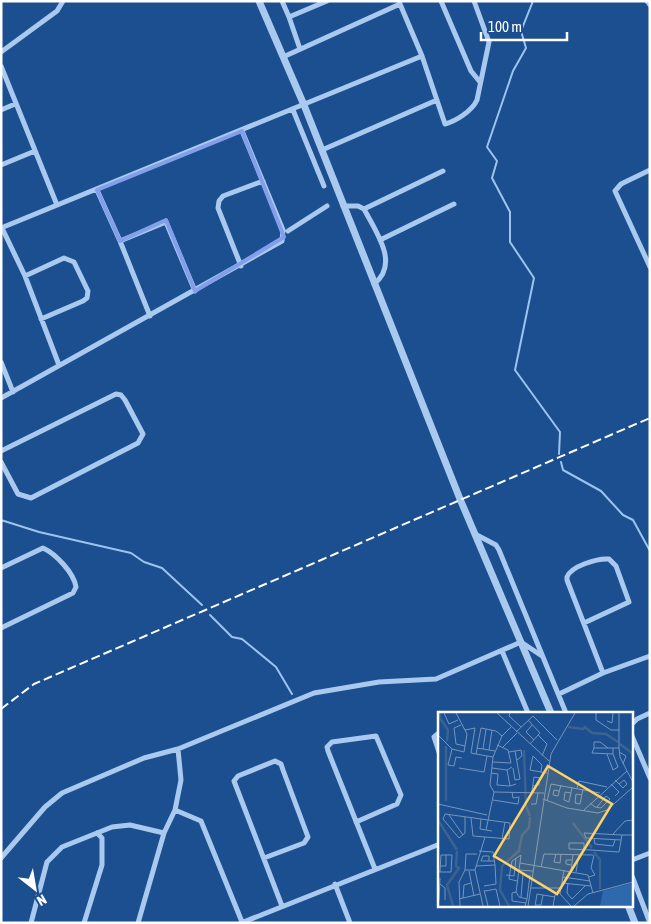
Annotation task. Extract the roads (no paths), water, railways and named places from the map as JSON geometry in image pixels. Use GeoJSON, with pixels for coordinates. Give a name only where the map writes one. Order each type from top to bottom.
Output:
{"type":"FeatureCollection","features":[{"type":"Feature","properties":{"kind":"street"},"geometry":{"type":"LineString","coordinates":[[1,52],[57,11],[63,1]]}},
{"type":"Feature","properties":{"kind":"street"},"geometry":{"type":"LineString","coordinates":[[259,1],[304,105],[373,284],[475,534],[551,712]]}},
{"type":"Feature","properties":{"kind":"street"},"geometry":{"type":"LineString","coordinates":[[282,1],[300,49]]}},
{"type":"Feature","properties":{"kind":"street"},"geometry":{"type":"LineString","coordinates":[[288,17],[328,1]]}},
{"type":"Feature","properties":{"kind":"street"},"geometry":{"type":"LineString","coordinates":[[441,1],[471,71],[480,82]]}},
{"type":"Feature","properties":{"kind":"street"},"geometry":{"type":"LineString","coordinates":[[283,57],[400,3],[422,56],[445,124],[452,122],[475,104],[489,42],[474,1]]}},
{"type":"Feature","properties":{"kind":"street"},"geometry":{"type":"LineString","coordinates":[[647,1],[650,5]]}},
{"type":"Feature","properties":{"kind":"street"},"geometry":{"type":"LineString","coordinates":[[59,366],[24,276],[2,228],[422,56]]}},
{"type":"Feature","properties":{"kind":"street"},"geometry":{"type":"LineString","coordinates":[[1,66],[57,205]]}},
{"type":"Feature","properties":{"kind":"street"},"geometry":{"type":"LineString","coordinates":[[322,150],[437,100]]}},
{"type":"Feature","properties":{"kind":"street"},"geometry":{"type":"LineString","coordinates":[[1,110],[15,104]]}},
{"type":"Feature","properties":{"kind":"street"},"geometry":{"type":"LineString","coordinates":[[293,110],[324,186]]}},
{"type":"Feature","properties":{"kind":"street"},"geometry":{"type":"LineString","coordinates":[[1,398],[241,266],[279,243],[284,237],[283,230],[242,131]]}},
{"type":"Feature","properties":{"kind":"street"},"geometry":{"type":"LineString","coordinates":[[1,165],[35,150]]}},
{"type":"Feature","properties":{"kind":"street"},"geometry":{"type":"LineString","coordinates":[[650,170],[621,184],[615,191],[650,267]]}},
{"type":"Feature","properties":{"kind":"street"},"geometry":{"type":"LineString","coordinates":[[364,209],[443,171]]}},
{"type":"Feature","properties":{"kind":"street"},"geometry":{"type":"LineString","coordinates":[[241,266],[218,208],[219,201],[223,196],[262,181]]}},
{"type":"Feature","properties":{"kind":"street"},"geometry":{"type":"LineString","coordinates":[[97,190],[150,316]]}},
{"type":"Feature","properties":{"kind":"street"},"geometry":{"type":"LineString","coordinates":[[380,240],[454,204]]}},
{"type":"Feature","properties":{"kind":"street"},"geometry":{"type":"LineString","coordinates":[[288,231],[327,206]]}},
{"type":"Feature","properties":{"kind":"street"},"geometry":{"type":"LineString","coordinates":[[342,206],[358,206],[364,209],[380,240],[386,264],[382,277],[373,284]]}},
{"type":"Feature","properties":{"kind":"street"},"geometry":{"type":"LineString","coordinates":[[120,241],[166,222],[195,291]]}},
{"type":"Feature","properties":{"kind":"street"},"geometry":{"type":"LineString","coordinates":[[24,276],[64,258],[69,259],[74,262],[88,291],[87,298],[83,301],[41,319]]}},
{"type":"Feature","properties":{"kind":"street"},"geometry":{"type":"LineString","coordinates":[[1,362],[13,392]]}},
{"type":"Feature","properties":{"kind":"street"},"geometry":{"type":"LineString","coordinates":[[1,451],[116,394],[121,395],[125,400],[143,434],[138,443],[31,498],[18,494],[1,462]]}},
{"type":"Feature","properties":{"kind":"street"},"geometry":{"type":"LineString","coordinates":[[475,534],[496,545],[499,550],[566,712]]}},
{"type":"Feature","properties":{"kind":"street"},"geometry":{"type":"LineString","coordinates":[[1,568],[43,548],[51,552],[75,580],[76,587],[73,593],[1,628]]}},
{"type":"Feature","properties":{"kind":"street"},"geometry":{"type":"LineString","coordinates":[[584,623],[629,602],[616,566],[609,559],[601,559],[568,574],[567,580],[603,673]]}},
{"type":"Feature","properties":{"kind":"street"},"geometry":{"type":"LineString","coordinates":[[1,858],[46,807],[62,793],[144,758],[178,749],[314,693],[379,682],[436,679],[521,642]]}},
{"type":"Feature","properties":{"kind":"street"},"geometry":{"type":"LineString","coordinates":[[521,642],[542,656]]}},
{"type":"Feature","properties":{"kind":"street"},"geometry":{"type":"LineString","coordinates":[[502,651],[528,712]]}},
{"type":"Feature","properties":{"kind":"street"},"geometry":{"type":"LineString","coordinates":[[559,694],[603,673],[650,656]]}},
{"type":"Feature","properties":{"kind":"street"},"geometry":{"type":"LineString","coordinates":[[634,722],[637,718],[650,714]]}},
{"type":"Feature","properties":{"kind":"street"},"geometry":{"type":"LineString","coordinates":[[438,734],[434,737],[438,749]]}},
{"type":"Feature","properties":{"kind":"street"},"geometry":{"type":"LineString","coordinates":[[356,822],[397,804],[400,800],[376,736],[332,742],[328,748],[356,822],[375,869]]}},
{"type":"Feature","properties":{"kind":"street"},"geometry":{"type":"LineString","coordinates":[[634,741],[650,778]]}},
{"type":"Feature","properties":{"kind":"street"},"geometry":{"type":"LineString","coordinates":[[138,923],[164,833],[175,810],[181,780],[178,749]]}},
{"type":"Feature","properties":{"kind":"street"},"geometry":{"type":"LineString","coordinates":[[264,858],[304,843],[308,837],[283,770],[280,764],[275,761],[238,776],[234,782],[282,906]]}},
{"type":"Feature","properties":{"kind":"street"},"geometry":{"type":"LineString","coordinates":[[175,810],[201,821],[242,922],[438,845]]}},
{"type":"Feature","properties":{"kind":"street"},"geometry":{"type":"LineString","coordinates":[[31,923],[47,862],[62,847],[112,827],[130,824],[164,833]]}},
{"type":"Feature","properties":{"kind":"street"},"geometry":{"type":"LineString","coordinates":[[84,923],[103,857],[102,838],[97,833]]}},
{"type":"Feature","properties":{"kind":"street"},"geometry":{"type":"LineString","coordinates":[[634,859],[650,853]]}},
{"type":"Feature","properties":{"kind":"street"},"geometry":{"type":"LineString","coordinates":[[634,881],[650,923]]}},
{"type":"Feature","properties":{"kind":"street"},"geometry":{"type":"LineString","coordinates":[[335,884],[350,923]]}},
{"type":"Feature","properties":{"kind":"street"},"geometry":{"type":"LineString","coordinates":[[628,906],[635,923]]}},
{"type":"Feature","properties":{"kind":"waterway"},"geometry":{"type":"LineString","coordinates":[[533,1],[521,31],[526,48],[513,71],[487,147],[497,161],[492,178],[510,212],[510,242],[534,278],[515,370],[560,432],[559,454]]}},
{"type":"Feature","properties":{"kind":"waterway"},"geometry":{"type":"LineString","coordinates":[[561,462],[563,470],[601,491],[623,515],[633,520],[650,551]]}},
{"type":"Feature","properties":{"kind":"waterway"},"geometry":{"type":"LineString","coordinates":[[1,520],[39,532],[131,553],[144,562],[162,568],[202,605]]}},
{"type":"Feature","properties":{"kind":"waterway"},"geometry":{"type":"LineString","coordinates":[[210,615],[232,637],[242,639],[276,667],[292,694]]}},
{"type":"Feature","properties":{"kind":"railway"},"geometry":{"type":"LineString","coordinates":[[1,709],[34,684],[650,418]]}}]}
